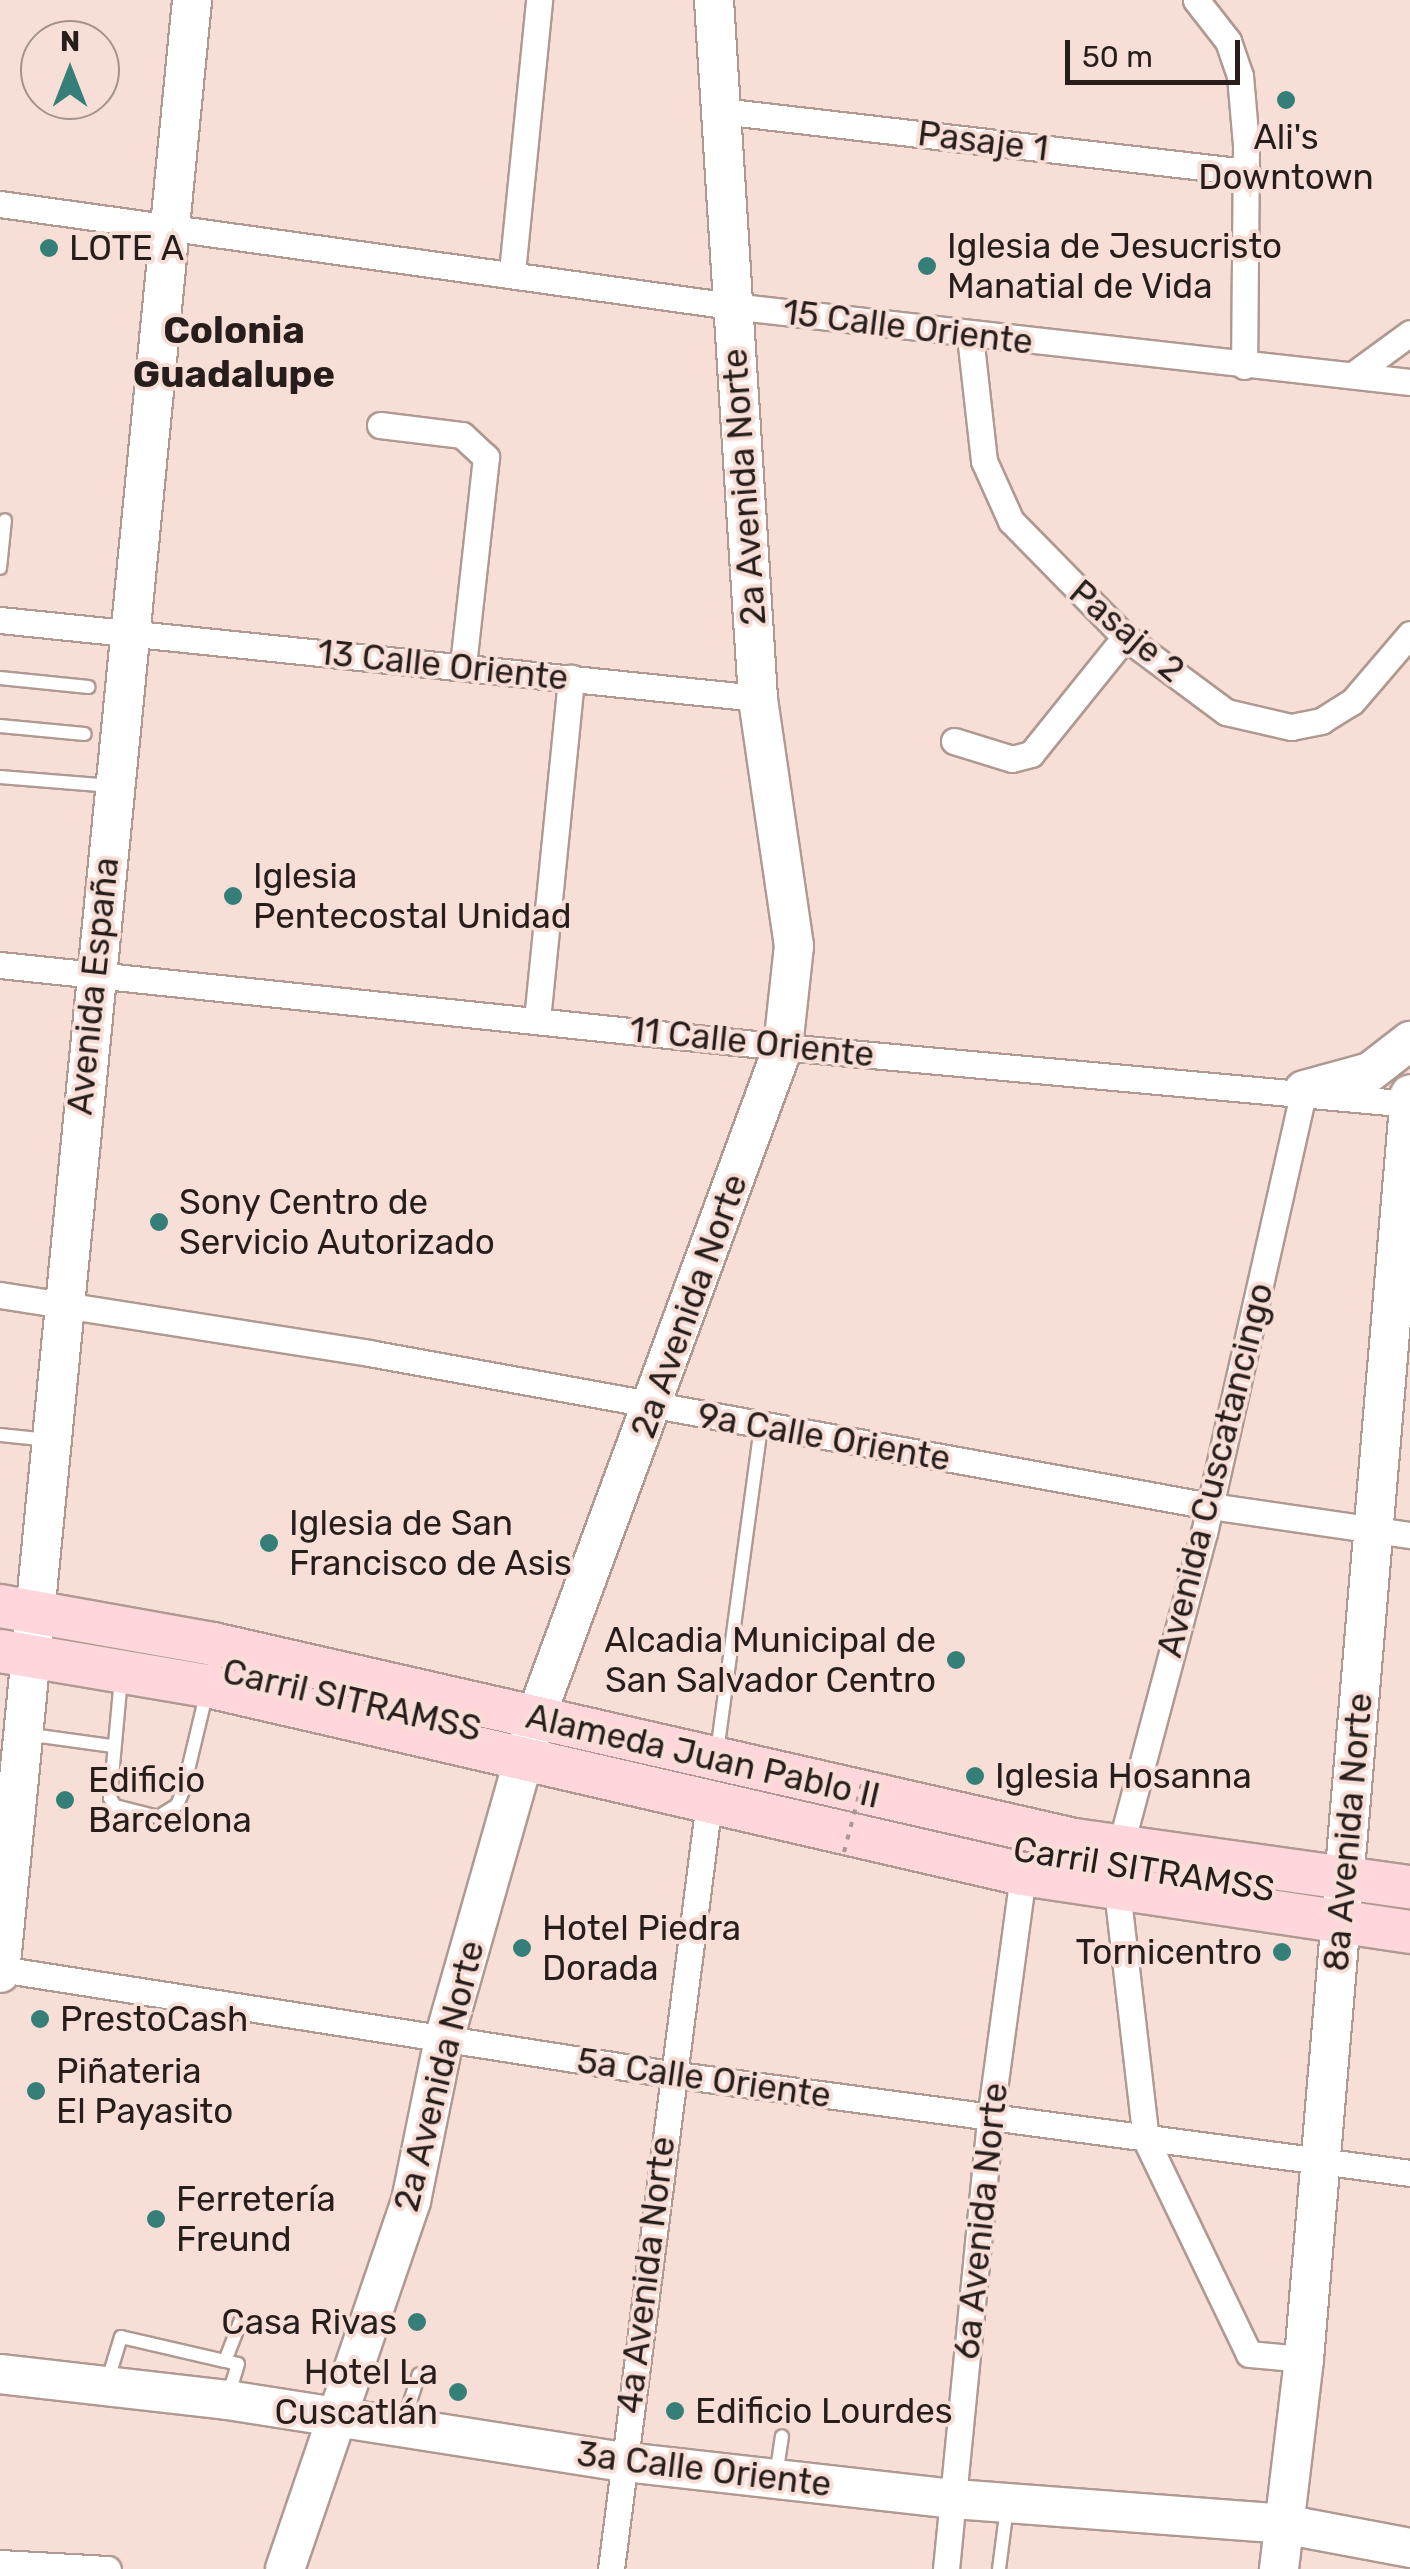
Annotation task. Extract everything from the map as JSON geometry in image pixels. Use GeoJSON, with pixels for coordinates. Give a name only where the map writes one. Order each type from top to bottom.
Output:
{"type":"FeatureCollection","features":[{"type":"Feature","properties":{"kind":"main road","name":"Avenida España"},"geometry":{"type":"LineString","coordinates":[[0,1971],[8,1780],[18,1730],[14,1630],[48,1440],[192,0]]}},
{"type":"Feature","properties":{"kind":"main road","name":"2a Avenida Norte"},"geometry":{"type":"LineString","coordinates":[[285,2569],[334,2416],[412,2201],[444,2039],[528,1740],[783,1047],[794,946],[758,698],[714,0]]}},
{"type":"Feature","properties":{"kind":"main road"},"geometry":{"type":"LineString","coordinates":[[1304,1090],[1370,1072],[1410,1041]]}},
{"type":"Feature","properties":{"kind":"main road","name":"8a Avenida Norte"},"geometry":{"type":"LineString","coordinates":[[1278,2569],[1304,2360],[1342,1899],[1393,1532],[1410,1094]]}},
{"type":"Feature","properties":{"kind":"main road","name":"Carril SITRAMSS"},"geometry":{"type":"LineString","coordinates":[[14,1630],[1114,1870],[1410,1910]]}},
{"type":"Feature","properties":{"kind":"main road","name":"Alameda Juan Pablo II"},"geometry":{"type":"LineString","coordinates":[[14,1630],[122,1671],[528,1740],[716,1759],[1342,1899],[1410,1932]]}},
{"type":"Feature","properties":{"kind":"main road","name":"Alameda Juan Pablo II"},"geometry":{"type":"LineString","coordinates":[[528,1740],[709,1802],[1023,1874],[1117,1890],[1342,1899],[1410,1887]]}},
{"type":"Feature","properties":{"kind":"main road","name":"3a Calle Oriente"},"geometry":{"type":"LineString","coordinates":[[0,2374],[227,2400],[625,2462],[954,2499],[1283,2524],[1410,2548]]}},
{"type":"Feature","properties":{"kind":"street"},"geometry":{"type":"LineString","coordinates":[[512,272],[539,0]]}},
{"type":"Feature","properties":{"kind":"street"},"geometry":{"type":"LineString","coordinates":[[1196,0],[1228,42],[1240,76],[1246,172],[1244,366]]}},
{"type":"Feature","properties":{"kind":"street","name":"Pasaje 1"},"geometry":{"type":"LineString","coordinates":[[721,110],[1246,172]]}},
{"type":"Feature","properties":{"kind":"street","name":"15 Calle Oriente"},"geometry":{"type":"LineString","coordinates":[[0,204],[170,224],[731,306],[970,336],[1410,382]]}},
{"type":"Feature","properties":{"kind":"street"},"geometry":{"type":"LineString","coordinates":[[1354,374],[1410,332]]}},
{"type":"Feature","properties":{"kind":"street","name":"Pasaje 2"},"geometry":{"type":"LineString","coordinates":[[970,336],[992,488],[1034,549],[1125,637],[1226,712],[1290,728],[1321,720],[1352,702],[1410,634]]}},
{"type":"Feature","properties":{"kind":"street"},"geometry":{"type":"LineString","coordinates":[[380,425],[462,435],[486,457],[464,666]]}},
{"type":"Feature","properties":{"kind":"street","name":"13 Calle Oriente"},"geometry":{"type":"LineString","coordinates":[[0,620],[758,698]]}},
{"type":"Feature","properties":{"kind":"street"},"geometry":{"type":"LineString","coordinates":[[954,741],[1012,759],[1031,754],[1125,637]]}},
{"type":"Feature","properties":{"kind":"street"},"geometry":{"type":"LineString","coordinates":[[537,1020],[571,678]]}},
{"type":"Feature","properties":{"kind":"street","name":"11 Calle Oriente"},"geometry":{"type":"LineString","coordinates":[[0,965],[783,1047],[1304,1090],[1409,1104]]}},
{"type":"Feature","properties":{"kind":"street","name":"Avenida Cuscatancingo"},"geometry":{"type":"LineString","coordinates":[[1120,1848],[1210,1506],[1304,1090]]}},
{"type":"Feature","properties":{"kind":"street","name":"9a Calle Oriente"},"geometry":{"type":"LineString","coordinates":[[0,1295],[654,1405],[1210,1506],[1393,1532]]}},
{"type":"Feature","properties":{"kind":"street","name":"4a Avenida Norte"},"geometry":{"type":"LineString","coordinates":[[611,2569],[670,2074],[709,1802]]}},
{"type":"Feature","properties":{"kind":"street","name":"6a Avenida Norte"},"geometry":{"type":"LineString","coordinates":[[946,2569],[990,2119],[1023,1874]]}},
{"type":"Feature","properties":{"kind":"street"},"geometry":{"type":"LineString","coordinates":[[1117,1890],[1146,2140],[1249,2354],[1304,2360]]}},
{"type":"Feature","properties":{"kind":"street","name":"5a Calle Oriente"},"geometry":{"type":"LineString","coordinates":[[0,1971],[670,2074],[1410,2173]]}},
{"type":"Feature","properties":{"kind":"street"},"geometry":{"type":"LineString","coordinates":[[0,2563],[108,2569]]}},
{"type":"Feature","properties":{"kind":"lane"},"geometry":{"type":"LineString","coordinates":[[0,568],[5,520]]}},
{"type":"Feature","properties":{"kind":"lane"},"geometry":{"type":"LineString","coordinates":[[0,678],[89,687]]}},
{"type":"Feature","properties":{"kind":"lane"},"geometry":{"type":"LineString","coordinates":[[0,726],[85,734]]}},
{"type":"Feature","properties":{"kind":"lane"},"geometry":{"type":"LineString","coordinates":[[0,778],[114,786]]}},
{"type":"Feature","properties":{"kind":"lane"},"geometry":{"type":"LineString","coordinates":[[716,1759],[761,1427]]}},
{"type":"Feature","properties":{"kind":"lane"},"geometry":{"type":"LineString","coordinates":[[0,1435],[48,1440]]}},
{"type":"Feature","properties":{"kind":"lane"},"geometry":{"type":"LineString","coordinates":[[122,1671],[112,1746],[115,1806],[158,1816],[177,1805],[208,1686]]}},
{"type":"Feature","properties":{"kind":"lane"},"geometry":{"type":"LineString","coordinates":[[18,1730],[112,1746]]}},
{"type":"Feature","properties":{"kind":"lane"},"geometry":{"type":"LineString","coordinates":[[225,2361],[241,2320]]}},
{"type":"Feature","properties":{"kind":"lane"},"geometry":{"type":"LineString","coordinates":[[106,2386],[122,2338],[238,2364],[227,2400]]}},
{"type":"Feature","properties":{"kind":"lane"},"geometry":{"type":"LineString","coordinates":[[402,2426],[418,2374]]}},
{"type":"Feature","properties":{"kind":"lane"},"geometry":{"type":"LineString","coordinates":[[775,2479],[782,2436]]}},
{"type":"Feature","properties":{"kind":"lane"},"geometry":{"type":"LineString","coordinates":[[1000,2569],[1008,2503]]}},
{"type":"Feature","properties":{"kind":"path"},"geometry":{"type":"LineString","coordinates":[[844,1852],[863,1780]]}},
{"type":"Feature","properties":{"kind":"place","name":"Ali's Downtown"},"geometry":{"type":"Point","coordinates":[1286,100]}},
{"type":"Feature","properties":{"kind":"place","name":"LOTE A"},"geometry":{"type":"Point","coordinates":[49,248]}},
{"type":"Feature","properties":{"kind":"place","name":"Iglesia de Jesucristo Manatial de Vida"},"geometry":{"type":"Point","coordinates":[927,266]}},
{"type":"Feature","properties":{"kind":"place","name":"Iglesia Pentecostal Unidad"},"geometry":{"type":"Point","coordinates":[233,896]}},
{"type":"Feature","properties":{"kind":"place","name":"Sony Centro de Servicio Autorizado"},"geometry":{"type":"Point","coordinates":[159,1222]}},
{"type":"Feature","properties":{"kind":"place","name":"Iglesia de San Francisco de Asis"},"geometry":{"type":"Point","coordinates":[269,1543]}},
{"type":"Feature","properties":{"kind":"place","name":"Alcadia Municipal de San Salvador Centro"},"geometry":{"type":"Point","coordinates":[956,1660]}},
{"type":"Feature","properties":{"kind":"place","name":"Iglesia Hosanna"},"geometry":{"type":"Point","coordinates":[975,1776]}},
{"type":"Feature","properties":{"kind":"place","name":"Edificio Barcelona"},"geometry":{"type":"Point","coordinates":[65,1800]}},
{"type":"Feature","properties":{"kind":"place","name":"Hotel Piedra Dorada"},"geometry":{"type":"Point","coordinates":[522,1948]}},
{"type":"Feature","properties":{"kind":"place","name":"Tornicentro"},"geometry":{"type":"Point","coordinates":[1282,1952]}},
{"type":"Feature","properties":{"kind":"place","name":"PrestoCash"},"geometry":{"type":"Point","coordinates":[40,2019]}},
{"type":"Feature","properties":{"kind":"place","name":"Piñateria El Payasito"},"geometry":{"type":"Point","coordinates":[36,2091]}},
{"type":"Feature","properties":{"kind":"place","name":"Ferretería Freund"},"geometry":{"type":"Point","coordinates":[156,2219]}},
{"type":"Feature","properties":{"kind":"place","name":"Casa Rivas"},"geometry":{"type":"Point","coordinates":[417,2322]}},
{"type":"Feature","properties":{"kind":"place","name":"Hotel La Cuscatlán"},"geometry":{"type":"Point","coordinates":[458,2392]}},
{"type":"Feature","properties":{"kind":"place","name":"Edificio Lourdes"},"geometry":{"type":"Point","coordinates":[675,2411]}},
{"type":"Feature","properties":{"kind":"district","name":"Colonia Guadalupe"},"geometry":{"type":"Point","coordinates":[234,353]}}]}
